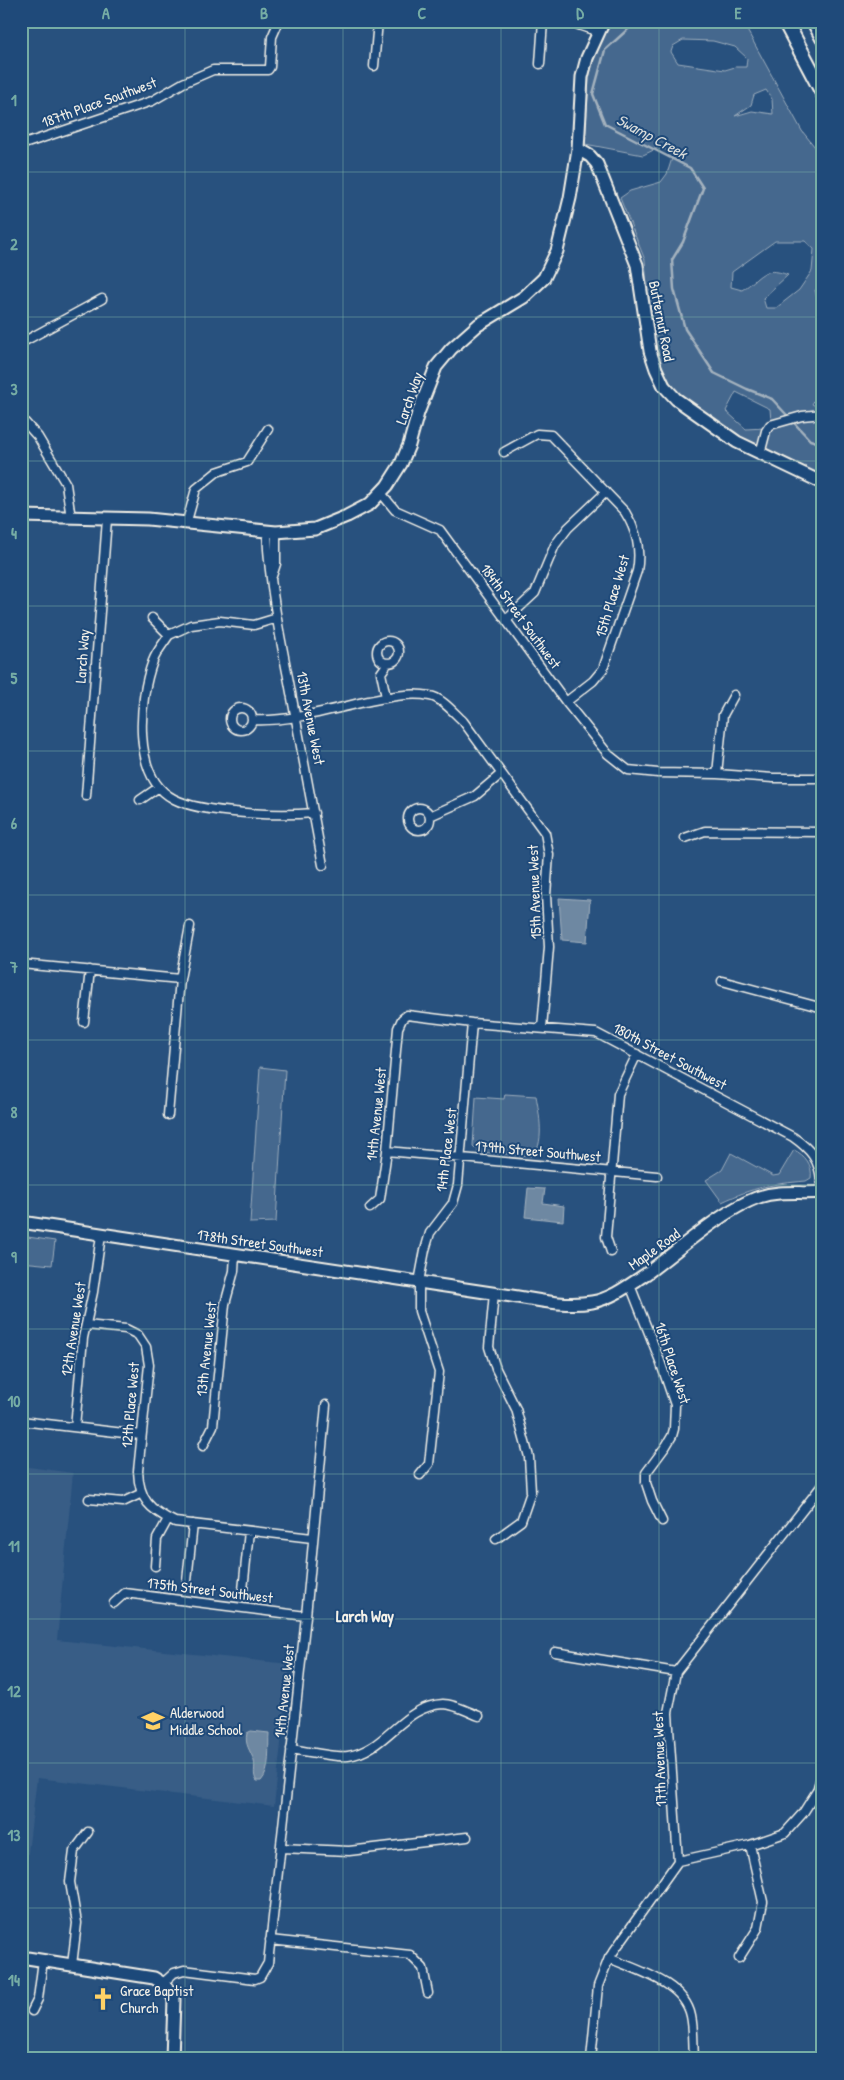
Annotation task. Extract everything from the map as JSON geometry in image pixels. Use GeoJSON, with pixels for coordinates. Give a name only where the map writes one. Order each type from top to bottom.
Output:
{"type":"FeatureCollection","features":[{"type":"Feature","properties":{"kind":"highway"},"geometry":{"type":"LineString","coordinates":[[785,21],[823,93]]}},
{"type":"Feature","properties":{"kind":"highway"},"geometry":{"type":"LineString","coordinates":[[815,21],[823,33]]}},
{"type":"Feature","properties":{"kind":"highway"},"geometry":{"type":"LineString","coordinates":[[815,21],[823,38]]}},
{"type":"Feature","properties":{"kind":"highway"},"geometry":{"type":"LineString","coordinates":[[807,62],[823,88]]}},
{"type":"Feature","properties":{"kind":"street","name":"187th Place Southwest"},"geometry":{"type":"LineString","coordinates":[[21,145],[152,101],[213,70],[264,72],[270,67],[272,37],[279,21]]}},
{"type":"Feature","properties":{"kind":"street"},"geometry":{"type":"LineString","coordinates":[[374,66],[378,21]]}},
{"type":"Feature","properties":{"kind":"street"},"geometry":{"type":"LineString","coordinates":[[540,64],[543,21]]}},
{"type":"Feature","properties":{"kind":"street"},"geometry":{"type":"LineString","coordinates":[[567,21],[599,32]]}},
{"type":"Feature","properties":{"kind":"street","name":"Larch Way"},"geometry":{"type":"LineString","coordinates":[[21,516],[148,519],[272,532],[315,529],[370,504],[381,493],[401,464],[436,367],[451,349],[478,325],[524,297],[544,278],[557,251],[563,230],[578,150],[582,78],[587,58],[604,21]]}},
{"type":"Feature","properties":{"kind":"street","name":"Butternut Road"},"geometry":{"type":"LineString","coordinates":[[578,150],[590,156],[597,164],[637,265],[650,350],[664,386],[676,399],[737,442],[823,484]]}},
{"type":"Feature","properties":{"kind":"street"},"geometry":{"type":"LineString","coordinates":[[21,342],[102,299]]}},
{"type":"Feature","properties":{"kind":"street"},"geometry":{"type":"LineString","coordinates":[[760,454],[766,431],[770,425],[802,416],[823,414]]}},
{"type":"Feature","properties":{"kind":"street"},"geometry":{"type":"LineString","coordinates":[[21,418],[38,437],[66,484],[71,518]]}},
{"type":"Feature","properties":{"kind":"street"},"geometry":{"type":"LineString","coordinates":[[187,522],[196,489],[216,472],[247,462],[268,429]]}},
{"type":"Feature","properties":{"kind":"street","name":"15th Place West"},"geometry":{"type":"LineString","coordinates":[[504,452],[537,434],[547,433],[625,512],[634,527],[639,549],[638,564],[603,669],[592,682],[566,702]]}},
{"type":"Feature","properties":{"kind":"street"},"geometry":{"type":"LineString","coordinates":[[506,620],[535,593],[555,545],[568,528],[606,492]]}},
{"type":"Feature","properties":{"kind":"street","name":"184th Street Southwest"},"geometry":{"type":"LineString","coordinates":[[381,493],[395,510],[440,530],[566,702],[608,754],[628,770],[658,773],[717,774]]}},
{"type":"Feature","properties":{"kind":"street","name":"Larch Way"},"geometry":{"type":"LineString","coordinates":[[86,796],[107,519]]}},
{"type":"Feature","properties":{"kind":"street","name":"13th Avenue West"},"geometry":{"type":"LineString","coordinates":[[272,532],[268,565],[272,576],[277,618],[323,865]]}},
{"type":"Feature","properties":{"kind":"street"},"geometry":{"type":"LineString","coordinates":[[152,618],[169,635]]}},
{"type":"Feature","properties":{"kind":"street"},"geometry":{"type":"LineString","coordinates":[[277,618],[254,625],[220,621],[192,625],[169,635],[153,660],[145,687],[142,722],[145,756],[150,772],[159,787],[173,799],[222,810],[288,816],[314,813]]}},
{"type":"Feature","properties":{"kind":"street"},"geometry":{"type":"LineString","coordinates":[[386,697],[381,672],[388,663]]}},
{"type":"Feature","properties":{"kind":"street","name":"15th Avenue West"},"geometry":{"type":"LineString","coordinates":[[253,720],[269,721],[386,697],[407,695],[432,696],[463,721],[545,833],[549,855],[546,895],[549,947],[542,1028]]}},
{"type":"Feature","properties":{"kind":"street"},"geometry":{"type":"LineString","coordinates":[[734,695],[723,715],[717,774],[772,778],[823,778]]}},
{"type":"Feature","properties":{"kind":"street"},"geometry":{"type":"LineString","coordinates":[[430,816],[475,796],[502,774]]}},
{"type":"Feature","properties":{"kind":"street"},"geometry":{"type":"LineString","coordinates":[[140,800],[159,787]]}},
{"type":"Feature","properties":{"kind":"street"},"geometry":{"type":"LineString","coordinates":[[685,838],[705,831],[823,832]]}},
{"type":"Feature","properties":{"kind":"street"},"geometry":{"type":"LineString","coordinates":[[168,1115],[180,979],[190,926]]}},
{"type":"Feature","properties":{"kind":"street"},"geometry":{"type":"LineString","coordinates":[[21,964],[180,979]]}},
{"type":"Feature","properties":{"kind":"street"},"geometry":{"type":"LineString","coordinates":[[84,1022],[90,970]]}},
{"type":"Feature","properties":{"kind":"street"},"geometry":{"type":"LineString","coordinates":[[722,981],[823,1008]]}},
{"type":"Feature","properties":{"kind":"street","name":"180th Street Southwest"},"geometry":{"type":"LineString","coordinates":[[402,1019],[407,1015],[472,1023],[596,1033],[793,1137],[810,1150],[818,1163],[822,1192]]}},
{"type":"Feature","properties":{"kind":"street","name":"14th Avenue West"},"geometry":{"type":"LineString","coordinates":[[370,1208],[380,1199],[398,1028],[402,1019]]}},
{"type":"Feature","properties":{"kind":"street","name":"14th Place West"},"geometry":{"type":"LineString","coordinates":[[420,1476],[429,1464],[439,1372],[419,1311],[419,1282],[430,1233],[442,1220],[454,1202],[458,1185],[472,1023]]}},
{"type":"Feature","properties":{"kind":"street"},"geometry":{"type":"LineString","coordinates":[[611,1252],[606,1237],[618,1094],[637,1054]]}},
{"type":"Feature","properties":{"kind":"street","name":"179th Street Southwest"},"geometry":{"type":"LineString","coordinates":[[386,1151],[657,1176]]}},
{"type":"Feature","properties":{"kind":"street","name":"Maple Road"},"geometry":{"type":"LineString","coordinates":[[494,1293],[577,1303],[604,1298],[630,1285],[720,1219],[758,1197],[791,1191],[822,1192]]}},
{"type":"Feature","properties":{"kind":"street"},"geometry":{"type":"LineString","coordinates":[[822,1192],[823,1205]]}},
{"type":"Feature","properties":{"kind":"street","name":"178th Street Southwest"},"geometry":{"type":"LineString","coordinates":[[21,1222],[494,1293]]}},
{"type":"Feature","properties":{"kind":"street","name":"12th Avenue West"},"geometry":{"type":"LineString","coordinates":[[75,1427],[83,1338],[93,1292],[101,1235]]}},
{"type":"Feature","properties":{"kind":"street","name":"13th Avenue West"},"geometry":{"type":"LineString","coordinates":[[203,1446],[213,1426],[224,1304],[234,1271],[235,1254]]}},
{"type":"Feature","properties":{"kind":"street","name":"16th Place West"},"geometry":{"type":"LineString","coordinates":[[630,1285],[675,1405],[672,1436],[646,1473],[646,1483],[662,1521]]}},
{"type":"Feature","properties":{"kind":"street"},"geometry":{"type":"LineString","coordinates":[[494,1293],[489,1347],[496,1369],[516,1409],[529,1457],[531,1492],[521,1521],[496,1540]]}},
{"type":"Feature","properties":{"kind":"street","name":"12th Place West"},"geometry":{"type":"LineString","coordinates":[[86,1325],[126,1329],[138,1335],[146,1347],[149,1365],[141,1435],[138,1471],[139,1485],[145,1502],[168,1519]]}},
{"type":"Feature","properties":{"kind":"street","name":"14th Avenue West"},"geometry":{"type":"LineString","coordinates":[[164,1983],[174,1973],[184,1970],[248,1980],[260,1977],[268,1963],[306,1616],[326,1405]]}},
{"type":"Feature","properties":{"kind":"street"},"geometry":{"type":"LineString","coordinates":[[21,1421],[141,1435]]}},
{"type":"Feature","properties":{"kind":"street","name":"17th Avenue West"},"geometry":{"type":"LineString","coordinates":[[678,1861],[668,1713],[676,1672],[823,1484]]}},
{"type":"Feature","properties":{"kind":"street"},"geometry":{"type":"LineString","coordinates":[[89,1499],[123,1502],[142,1493]]}},
{"type":"Feature","properties":{"kind":"street"},"geometry":{"type":"LineString","coordinates":[[155,1566],[157,1539],[168,1519],[175,1522],[312,1538]]}},
{"type":"Feature","properties":{"kind":"street"},"geometry":{"type":"LineString","coordinates":[[187,1581],[193,1524]]}},
{"type":"Feature","properties":{"kind":"street"},"geometry":{"type":"LineString","coordinates":[[243,1590],[249,1531]]}},
{"type":"Feature","properties":{"kind":"street","name":"175th Street Southwest"},"geometry":{"type":"LineString","coordinates":[[114,1603],[125,1593],[306,1616]]}},
{"type":"Feature","properties":{"kind":"street"},"geometry":{"type":"LineString","coordinates":[[555,1652],[676,1672]]}},
{"type":"Feature","properties":{"kind":"street"},"geometry":{"type":"LineString","coordinates":[[291,1749],[348,1756],[374,1747],[394,1727],[421,1709],[445,1704],[479,1716]]}},
{"type":"Feature","properties":{"kind":"street"},"geometry":{"type":"LineString","coordinates":[[591,2059],[598,1986],[609,1958],[678,1861],[750,1845],[785,1833],[803,1813],[817,1791],[823,1770]]}},
{"type":"Feature","properties":{"kind":"street"},"geometry":{"type":"LineString","coordinates":[[72,1965],[77,1923],[72,1899],[71,1874],[74,1851],[88,1832]]}},
{"type":"Feature","properties":{"kind":"street"},"geometry":{"type":"LineString","coordinates":[[281,1848],[349,1851],[467,1837]]}},
{"type":"Feature","properties":{"kind":"street"},"geometry":{"type":"LineString","coordinates":[[739,1958],[758,1928],[763,1902],[750,1845]]}},
{"type":"Feature","properties":{"kind":"street"},"geometry":{"type":"LineString","coordinates":[[270,1940],[410,1955],[422,1968],[428,1993]]}},
{"type":"Feature","properties":{"kind":"street"},"geometry":{"type":"LineString","coordinates":[[21,1957],[154,1978],[164,1983],[174,2000],[172,2059]]}},
{"type":"Feature","properties":{"kind":"street"},"geometry":{"type":"LineString","coordinates":[[609,1958],[668,1984],[682,1997],[691,2015],[694,2059]]}},
{"type":"Feature","properties":{"kind":"street"},"geometry":{"type":"LineString","coordinates":[[32,2011],[38,1999],[43,1960]]}},
{"type":"Feature","properties":{"kind":"shaded area"},"geometry":{"type":"Polygon","coordinates":[[[611,21],[742,21],[802,131],[823,157],[823,287],[815,290],[823,327],[823,363],[819,366],[823,386],[812,404],[823,410],[823,481],[740,438],[679,396],[652,353],[645,260],[620,198],[630,191],[661,182],[667,174],[674,152],[658,148],[643,155],[585,144],[589,78],[594,58],[611,21]],[[683,40],[673,46],[671,52],[678,63],[725,70],[735,67],[746,67],[747,58],[735,47],[713,41],[683,40]],[[766,90],[754,95],[751,105],[735,116],[752,111],[773,114],[772,99],[766,90]],[[775,241],[732,272],[731,287],[742,290],[767,272],[773,271],[788,275],[763,298],[766,308],[776,308],[799,290],[812,271],[814,249],[805,241],[775,241]],[[736,392],[726,411],[746,429],[765,428],[771,421],[770,409],[736,392]]]}},
{"type":"Feature","properties":{"kind":"shaded area"},"geometry":{"type":"Polygon","coordinates":[[[559,898],[590,900],[587,942],[562,940],[559,898]]]}},
{"type":"Feature","properties":{"kind":"shaded area"},"geometry":{"type":"Polygon","coordinates":[[[260,1067],[285,1070],[276,1222],[250,1223],[260,1067]]]}},
{"type":"Feature","properties":{"kind":"shaded area"},"geometry":{"type":"Polygon","coordinates":[[[505,1094],[536,1096],[540,1120],[540,1137],[539,1145],[531,1156],[479,1152],[473,1146],[476,1097],[504,1099],[505,1094]]]}},
{"type":"Feature","properties":{"kind":"shaded area"},"geometry":{"type":"Polygon","coordinates":[[[794,1150],[805,1158],[811,1169],[811,1178],[806,1181],[763,1187],[722,1202],[706,1180],[722,1170],[731,1153],[773,1176],[779,1175],[794,1150]]]}},
{"type":"Feature","properties":{"kind":"shaded area"},"geometry":{"type":"Polygon","coordinates":[[[528,1188],[545,1189],[543,1203],[564,1206],[563,1221],[525,1217],[528,1188]]]}},
{"type":"Feature","properties":{"kind":"shaded area"},"geometry":{"type":"Polygon","coordinates":[[[21,1236],[55,1241],[52,1265],[21,1262],[21,1236]]]}},
{"type":"Feature","properties":{"kind":"shaded area","name":"Alderwood Middle School"},"geometry":{"type":"Polygon","coordinates":[[[21,1466],[73,1473],[57,1640],[290,1664],[274,1806],[37,1778],[21,1911],[21,1466]]]}},
{"type":"Feature","properties":{"kind":"shaded area"},"geometry":{"type":"Polygon","coordinates":[[[251,1731],[269,1733],[268,1765],[261,1781],[257,1781],[254,1774],[254,1761],[246,1741],[247,1733],[251,1731]]]}},
{"type":"Feature","properties":{"kind":"waterway","name":"Swamp Creek"},"geometry":{"type":"LineString","coordinates":[[637,21],[605,50],[593,94],[605,124],[690,168],[703,188],[683,242],[672,260],[674,289],[685,329],[714,373],[772,399],[810,440],[823,444]]}},
{"type":"Feature","properties":{"kind":"place","name":"Alderwood Middle School"},"geometry":{"type":"Point","coordinates":[153,1721]}},
{"type":"Feature","properties":{"kind":"place","name":"Grace Baptist Church"},"geometry":{"type":"Point","coordinates":[103,1999]}},
{"type":"Feature","properties":{"kind":"district","name":"Larch Way"},"geometry":{"type":"Point","coordinates":[365,1616]}}]}
